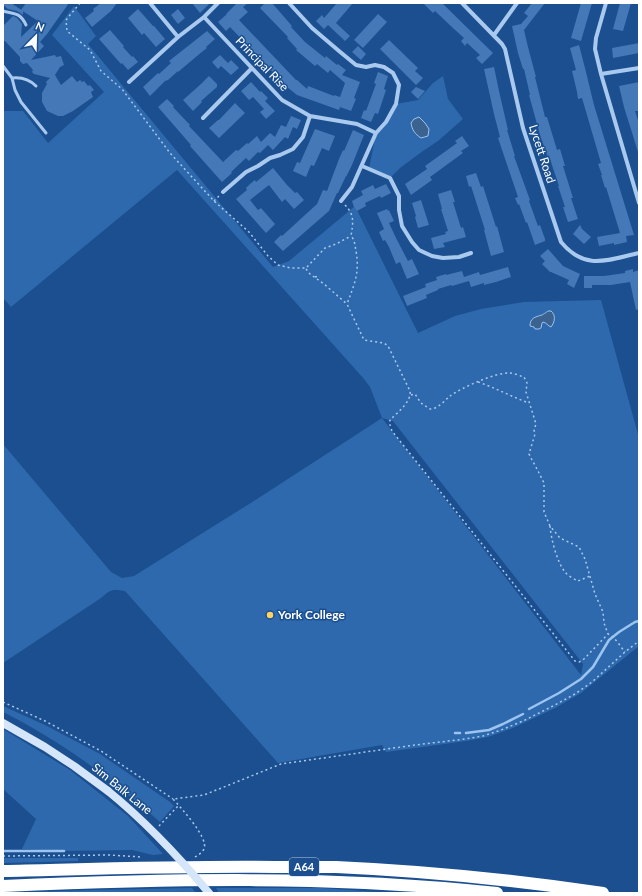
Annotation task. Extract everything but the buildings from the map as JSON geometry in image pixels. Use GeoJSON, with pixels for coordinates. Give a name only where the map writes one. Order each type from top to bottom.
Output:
{"type":"FeatureCollection","features":[{"type":"Feature","properties":{"kind":"highway","name":"A64"},"geometry":{"type":"LineString","coordinates":[[3,871],[218,866],[335,867],[496,879],[603,893]]}},
{"type":"Feature","properties":{"kind":"highway","name":"A64"},"geometry":{"type":"LineString","coordinates":[[3,886],[90,882],[218,880],[332,882],[438,887],[497,893]]}},
{"type":"Feature","properties":{"kind":"street"},"geometry":{"type":"LineString","coordinates":[[150,3],[178,36]]}},
{"type":"Feature","properties":{"kind":"street"},"geometry":{"type":"LineString","coordinates":[[129,82],[178,36],[204,17],[218,3]]}},
{"type":"Feature","properties":{"kind":"street"},"geometry":{"type":"LineString","coordinates":[[289,3],[312,28],[356,65],[366,67],[375,65],[384,67],[393,73],[399,85],[396,104],[386,122],[376,133],[352,187],[341,201]]}},
{"type":"Feature","properties":{"kind":"street","name":"Lycett Road"},"geometry":{"type":"LineString","coordinates":[[462,3],[494,35],[505,49],[523,128],[561,242],[571,253],[586,260],[604,261],[639,253]]}},
{"type":"Feature","properties":{"kind":"street"},"geometry":{"type":"LineString","coordinates":[[494,35],[517,3]]}},
{"type":"Feature","properties":{"kind":"street"},"geometry":{"type":"LineString","coordinates":[[606,3],[595,49],[639,203]]}},
{"type":"Feature","properties":{"kind":"street","name":"Principal Rise"},"geometry":{"type":"LineString","coordinates":[[204,17],[282,100],[310,116],[357,124],[376,133]]}},
{"type":"Feature","properties":{"kind":"street"},"geometry":{"type":"LineString","coordinates":[[203,118],[252,68]]}},
{"type":"Feature","properties":{"kind":"street"},"geometry":{"type":"LineString","coordinates":[[601,74],[639,68]]}},
{"type":"Feature","properties":{"kind":"street"},"geometry":{"type":"LineString","coordinates":[[223,192],[246,172],[270,158],[293,149],[303,137],[310,116]]}},
{"type":"Feature","properties":{"kind":"street"},"geometry":{"type":"LineString","coordinates":[[362,166],[390,178],[399,196],[398,210],[402,226],[412,242],[420,250],[432,256],[443,258],[459,257],[471,253]]}},
{"type":"Feature","properties":{"kind":"street","name":"Sim Balk Lane"},"geometry":{"type":"LineString","coordinates":[[3,724],[45,747],[108,791],[154,832],[193,874],[208,893]]}},
{"type":"Feature","properties":{"kind":"lane"},"geometry":{"type":"LineString","coordinates":[[3,11],[18,14],[24,20],[26,25]]}},
{"type":"Feature","properties":{"kind":"lane"},"geometry":{"type":"LineString","coordinates":[[3,66],[12,78],[15,90],[21,102],[46,133]]}},
{"type":"Feature","properties":{"kind":"lane"},"geometry":{"type":"LineString","coordinates":[[12,78],[17,77],[24,79],[33,82],[36,86]]}},
{"type":"Feature","properties":{"kind":"path"},"geometry":{"type":"LineString","coordinates":[[80,3],[66,20],[67,31],[90,50],[101,71],[122,89],[170,153],[214,201],[249,232],[268,256],[278,265],[291,268],[306,268],[325,248],[351,236]]}},
{"type":"Feature","properties":{"kind":"path"},"geometry":{"type":"LineString","coordinates":[[341,201],[349,209],[353,221],[351,236],[355,246],[358,271],[356,281],[347,304]]}},
{"type":"Feature","properties":{"kind":"path"},"geometry":{"type":"LineString","coordinates":[[306,268],[310,274],[347,304],[364,340],[384,343],[388,346],[411,395],[389,422],[392,431],[575,661],[579,662],[583,660],[608,634]]}},
{"type":"Feature","properties":{"kind":"path"},"geometry":{"type":"LineString","coordinates":[[314,277],[320,276]]}},
{"type":"Feature","properties":{"kind":"path"},"geometry":{"type":"LineString","coordinates":[[411,395],[414,394],[426,406],[430,409],[434,409],[451,396],[468,386],[496,375],[510,372],[524,377],[527,383],[526,392],[536,424],[534,430],[535,434],[529,454],[544,483],[544,512],[550,526],[560,538],[579,547],[585,559],[594,594],[603,612],[604,623],[608,634],[615,639],[626,652]]}},
{"type":"Feature","properties":{"kind":"path"},"geometry":{"type":"LineString","coordinates":[[478,382],[529,403]]}},
{"type":"Feature","properties":{"kind":"path"},"geometry":{"type":"LineString","coordinates":[[550,526],[551,537],[558,558],[565,572],[578,582],[590,576]]}},
{"type":"Feature","properties":{"kind":"path"},"geometry":{"type":"LineString","coordinates":[[173,799],[204,795],[281,764],[465,739],[483,736],[501,730],[523,722],[575,694],[592,682],[639,642]]}},
{"type":"Feature","properties":{"kind":"path"},"geometry":{"type":"LineString","coordinates":[[3,702],[45,721],[101,751],[173,799],[199,830],[205,841],[205,848],[200,854],[191,858]]}},
{"type":"Feature","properties":{"kind":"path"},"geometry":{"type":"LineString","coordinates":[[159,826],[178,806]]}},
{"type":"Feature","properties":{"kind":"path"},"geometry":{"type":"LineString","coordinates":[[3,856],[109,855],[137,856],[144,858]]}},
{"type":"Feature","properties":{"kind":"shaded area"},"geometry":{"type":"Polygon","coordinates":[[[74,6],[96,36],[88,44],[273,267],[289,261],[355,206],[418,333],[455,316],[481,309],[524,302],[601,300],[639,438],[639,646],[581,693],[555,708],[513,728],[488,737],[386,752],[382,745],[278,763],[125,591],[110,591],[3,663],[3,444],[111,572],[122,578],[134,576],[382,418],[370,387],[364,379],[177,170],[11,307],[3,298],[3,111],[23,111],[48,143],[104,92],[52,35],[74,6]],[[382,418],[581,675],[583,664],[393,421],[382,418]]]}},
{"type":"Feature","properties":{"kind":"shaded area"},"geometry":{"type":"Polygon","coordinates":[[[443,76],[448,99],[463,119],[438,141],[400,168],[390,178],[369,169],[376,133],[396,104],[418,100],[433,83],[443,76]]]}},
{"type":"Feature","properties":{"kind":"shaded area"},"geometry":{"type":"Polygon","coordinates":[[[419,117],[429,129],[428,136],[421,138],[414,132],[411,123],[414,119],[419,117]]]}},
{"type":"Feature","properties":{"kind":"shaded area"},"geometry":{"type":"Polygon","coordinates":[[[548,311],[553,313],[554,317],[551,327],[543,322],[541,328],[539,329],[535,329],[534,327],[530,326],[533,318],[548,311]]]}},
{"type":"Feature","properties":{"kind":"shaded area"},"geometry":{"type":"Polygon","coordinates":[[[3,706],[45,725],[100,754],[174,806],[160,822],[105,776],[66,748],[3,712],[3,706]]]}},
{"type":"Feature","properties":{"kind":"shaded area"},"geometry":{"type":"Polygon","coordinates":[[[3,729],[70,770],[128,816],[163,854],[153,855],[132,850],[64,851],[22,849],[36,819],[3,789],[3,729]]]}},
{"type":"Feature","properties":{"kind":"shaded area"},"geometry":{"type":"Polygon","coordinates":[[[3,858],[78,858],[78,861],[3,863],[3,858]]]}},
{"type":"Feature","properties":{"kind":"shaded area"},"geometry":{"type":"Polygon","coordinates":[[[192,888],[196,893],[3,893],[92,890],[192,888]]]}},
{"type":"Feature","properties":{"kind":"shaded area"},"geometry":{"type":"Polygon","coordinates":[[[216,888],[321,888],[391,893],[219,893],[216,888]]]}},
{"type":"Feature","properties":{"kind":"waterway"},"geometry":{"type":"LineString","coordinates":[[529,709],[581,679],[593,667],[609,640],[619,632],[639,621]]}},
{"type":"Feature","properties":{"kind":"waterway"},"geometry":{"type":"LineString","coordinates":[[466,733],[489,730],[523,714]]}},
{"type":"Feature","properties":{"kind":"waterway"},"geometry":{"type":"LineString","coordinates":[[455,733],[460,733]]}},
{"type":"Feature","properties":{"kind":"waterway"},"geometry":{"type":"LineString","coordinates":[[3,851],[64,851]]}},
{"type":"Feature","properties":{"kind":"place","name":"York College"},"geometry":{"type":"Point","coordinates":[270,615]}}]}
